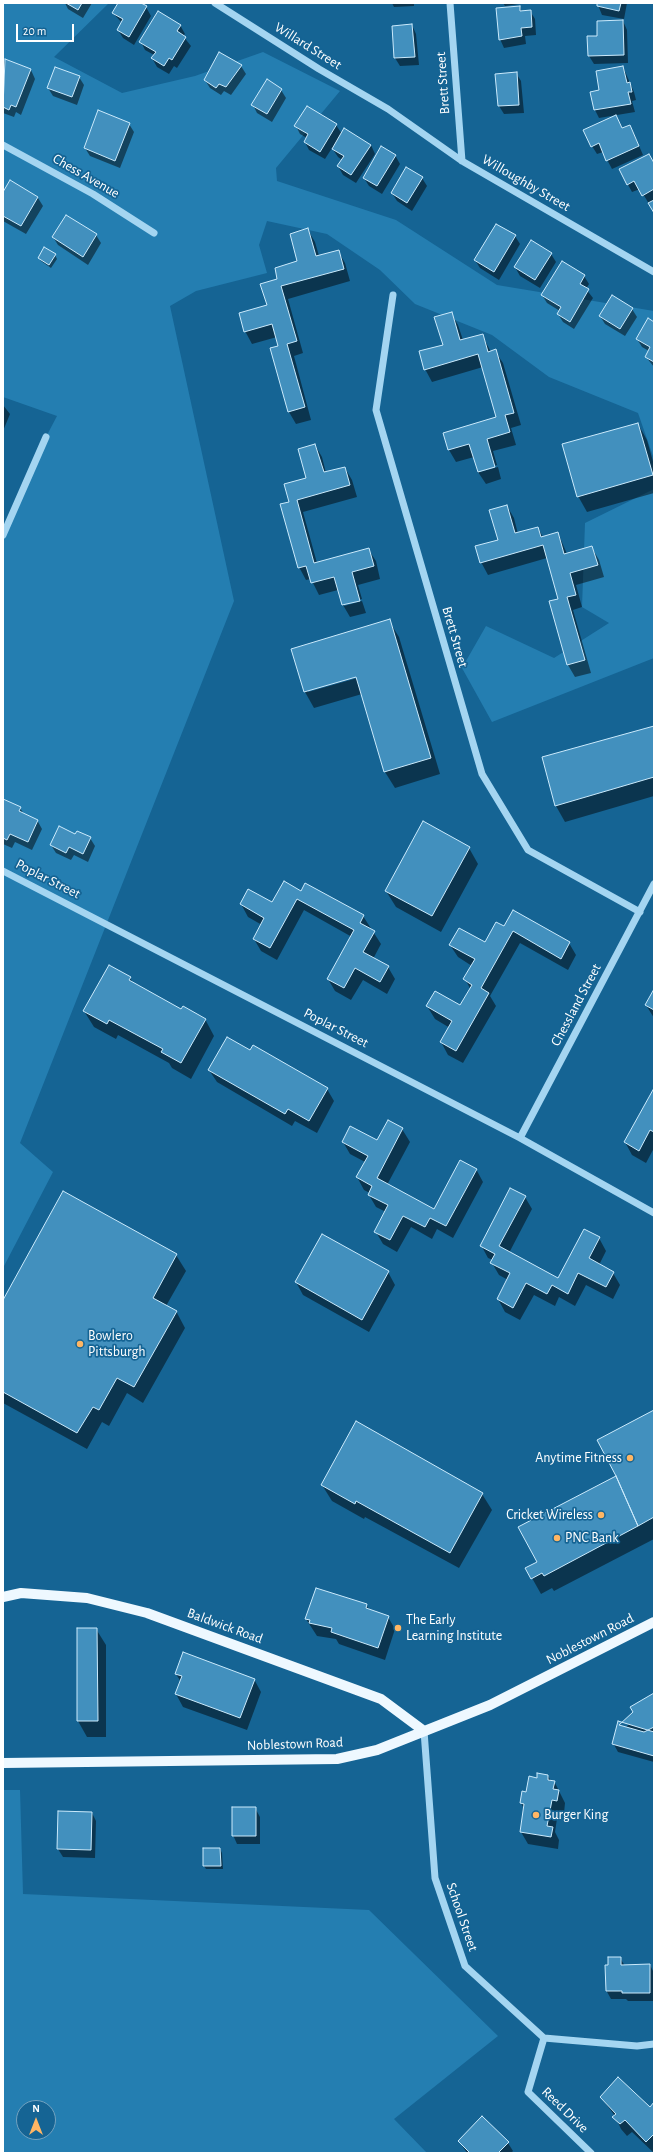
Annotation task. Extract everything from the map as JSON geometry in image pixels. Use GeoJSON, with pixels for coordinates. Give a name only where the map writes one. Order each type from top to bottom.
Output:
{"type":"FeatureCollection","features":[{"type":"Feature","properties":{"kind":"main road","name":"Baldwick Road"},"geometry":{"type":"LineString","coordinates":[[3,1598],[21,1593],[87,1598],[147,1613],[381,1699],[424,1731]]}},
{"type":"Feature","properties":{"kind":"main road","name":"Noblestown Road"},"geometry":{"type":"LineString","coordinates":[[3,1763],[337,1759],[377,1750],[490,1705],[654,1622]]}},
{"type":"Feature","properties":{"kind":"street","name":"Willard Street"},"geometry":{"type":"LineString","coordinates":[[215,3],[225,6],[319,69],[388,109]]}},
{"type":"Feature","properties":{"kind":"street","name":"Brett Street"},"geometry":{"type":"LineString","coordinates":[[450,3],[462,161]]}},
{"type":"Feature","properties":{"kind":"street","name":"Willoughby Street"},"geometry":{"type":"LineString","coordinates":[[388,109],[462,161],[654,272]]}},
{"type":"Feature","properties":{"kind":"street","name":"Chess Avenue"},"geometry":{"type":"LineString","coordinates":[[3,145],[93,194],[154,233]]}},
{"type":"Feature","properties":{"kind":"street","name":"Brett Street"},"geometry":{"type":"LineString","coordinates":[[393,295],[376,410],[482,774],[528,850],[640,912]]}},
{"type":"Feature","properties":{"kind":"street"},"geometry":{"type":"LineString","coordinates":[[3,535],[46,437]]}},
{"type":"Feature","properties":{"kind":"street","name":"Poplar Street"},"geometry":{"type":"LineString","coordinates":[[3,871],[520,1138],[654,1212]]}},
{"type":"Feature","properties":{"kind":"street","name":"Chessland Street"},"geometry":{"type":"LineString","coordinates":[[520,1138],[654,884]]}},
{"type":"Feature","properties":{"kind":"street","name":"School Street"},"geometry":{"type":"LineString","coordinates":[[424,1731],[435,1878],[465,1966],[544,2038]]}},
{"type":"Feature","properties":{"kind":"street"},"geometry":{"type":"LineString","coordinates":[[544,2038],[637,2046],[654,2044]]}},
{"type":"Feature","properties":{"kind":"street","name":"Reed Drive"},"geometry":{"type":"LineString","coordinates":[[544,2038],[528,2092],[591,2153]]}},
{"type":"Feature","properties":{"kind":"shaded area"},"geometry":{"type":"Polygon","coordinates":[[[3,3],[109,3],[54,57],[122,93],[195,76],[263,52],[340,91],[276,168],[277,181],[396,220],[497,285],[654,311],[654,459],[638,413],[549,377],[492,335],[415,304],[380,270],[327,234],[267,221],[259,245],[267,273],[196,291],[170,306],[234,601],[20,1143],[53,1172],[3,1268],[3,535],[46,437],[57,416],[3,397],[3,3]]]}},
{"type":"Feature","properties":{"kind":"shaded area"},"geometry":{"type":"Polygon","coordinates":[[[654,489],[654,658],[492,722],[462,668],[486,626],[554,658],[609,623],[582,607],[585,523],[654,489]]]}},
{"type":"Feature","properties":{"kind":"shaded area"},"geometry":{"type":"Polygon","coordinates":[[[3,1790],[20,1790],[23,1894],[369,1910],[498,2036],[394,2119],[427,2153],[3,2153],[3,1790]]]}},
{"type":"Feature","properties":{"kind":"building"},"geometry":{"type":"Polygon","coordinates":[[[66,3],[82,3],[78,10],[66,3]]]}},
{"type":"Feature","properties":{"kind":"building"},"geometry":{"type":"Polygon","coordinates":[[[118,3],[141,3],[147,6],[129,37],[117,30],[123,19],[112,13],[118,3]]]}},
{"type":"Feature","properties":{"kind":"building"},"geometry":{"type":"Polygon","coordinates":[[[597,3],[621,3],[619,11],[597,6],[597,3]]]}},
{"type":"Feature","properties":{"kind":"building"},"geometry":{"type":"Polygon","coordinates":[[[520,6],[520,11],[531,10],[532,27],[521,28],[522,36],[499,40],[496,8],[520,6]]]}},
{"type":"Feature","properties":{"kind":"building"},"geometry":{"type":"Polygon","coordinates":[[[158,11],[181,25],[177,31],[186,37],[172,60],[169,58],[164,66],[151,58],[156,52],[139,42],[158,11]]]}},
{"type":"Feature","properties":{"kind":"building"},"geometry":{"type":"Polygon","coordinates":[[[623,20],[624,55],[588,56],[587,36],[597,36],[597,21],[623,20]]]}},
{"type":"Feature","properties":{"kind":"building"},"geometry":{"type":"Polygon","coordinates":[[[412,24],[415,57],[394,58],[392,26],[412,24]]]}},
{"type":"Feature","properties":{"kind":"building"},"geometry":{"type":"Polygon","coordinates":[[[219,52],[242,65],[226,87],[219,84],[216,88],[204,80],[219,52]]]}},
{"type":"Feature","properties":{"kind":"building"},"geometry":{"type":"Polygon","coordinates":[[[5,59],[31,69],[16,107],[11,105],[9,110],[3,107],[5,59]]]}},
{"type":"Feature","properties":{"kind":"building"},"geometry":{"type":"Polygon","coordinates":[[[623,66],[627,83],[630,82],[632,92],[628,92],[631,104],[594,110],[590,92],[599,90],[596,71],[623,66]]]}},
{"type":"Feature","properties":{"kind":"building"},"geometry":{"type":"Polygon","coordinates":[[[55,67],[80,76],[72,97],[47,88],[55,67]]]}},
{"type":"Feature","properties":{"kind":"building"},"geometry":{"type":"Polygon","coordinates":[[[517,72],[519,105],[498,106],[495,74],[517,72]]]}},
{"type":"Feature","properties":{"kind":"building"},"geometry":{"type":"Polygon","coordinates":[[[267,79],[282,89],[267,114],[251,105],[267,79]]]}},
{"type":"Feature","properties":{"kind":"building"},"geometry":{"type":"Polygon","coordinates":[[[307,106],[337,124],[320,152],[304,142],[308,134],[294,126],[307,106]]]}},
{"type":"Feature","properties":{"kind":"building"},"geometry":{"type":"Polygon","coordinates":[[[98,110],[130,123],[115,161],[84,148],[98,110]]]}},
{"type":"Feature","properties":{"kind":"building"},"geometry":{"type":"Polygon","coordinates":[[[616,115],[622,128],[630,125],[639,146],[606,161],[599,143],[591,147],[583,130],[616,115]]]}},
{"type":"Feature","properties":{"kind":"building"},"geometry":{"type":"Polygon","coordinates":[[[344,128],[371,145],[351,175],[337,166],[344,156],[332,149],[344,128]]]}},
{"type":"Feature","properties":{"kind":"building"},"geometry":{"type":"Polygon","coordinates":[[[381,146],[396,155],[377,186],[363,178],[381,146]]]}},
{"type":"Feature","properties":{"kind":"building"},"geometry":{"type":"Polygon","coordinates":[[[649,154],[654,163],[654,189],[642,196],[634,181],[627,185],[619,169],[649,154]]]}},
{"type":"Feature","properties":{"kind":"building"},"geometry":{"type":"Polygon","coordinates":[[[406,167],[423,177],[407,203],[391,193],[406,167]]]}},
{"type":"Feature","properties":{"kind":"building"},"geometry":{"type":"Polygon","coordinates":[[[10,180],[38,197],[21,226],[3,216],[3,192],[10,180]]]}},
{"type":"Feature","properties":{"kind":"building"},"geometry":{"type":"Polygon","coordinates":[[[654,200],[654,213],[648,203],[654,200]]]}},
{"type":"Feature","properties":{"kind":"building"},"geometry":{"type":"Polygon","coordinates":[[[66,215],[97,234],[83,257],[52,237],[66,215]]]}},
{"type":"Feature","properties":{"kind":"building"},"geometry":{"type":"Polygon","coordinates":[[[496,224],[516,235],[494,272],[474,260],[496,224]]]}},
{"type":"Feature","properties":{"kind":"building"},"geometry":{"type":"Polygon","coordinates":[[[308,228],[316,256],[339,250],[344,269],[281,286],[297,341],[287,344],[305,407],[288,412],[270,348],[278,346],[272,324],[244,332],[239,313],[267,305],[260,284],[277,279],[275,268],[297,261],[290,234],[308,228]]]}},
{"type":"Feature","properties":{"kind":"building"},"geometry":{"type":"Polygon","coordinates":[[[531,240],[552,253],[535,280],[514,267],[531,240]]]}},
{"type":"Feature","properties":{"kind":"building"},"geometry":{"type":"Polygon","coordinates":[[[44,247],[56,254],[49,265],[38,258],[44,247]]]}},
{"type":"Feature","properties":{"kind":"building"},"geometry":{"type":"Polygon","coordinates":[[[562,261],[585,275],[580,284],[589,289],[570,322],[557,314],[561,307],[541,295],[562,261]]]}},
{"type":"Feature","properties":{"kind":"building"},"geometry":{"type":"Polygon","coordinates":[[[612,295],[633,308],[620,329],[599,316],[612,295]]]}},
{"type":"Feature","properties":{"kind":"building"},"geometry":{"type":"Polygon","coordinates":[[[452,312],[460,340],[483,334],[488,352],[496,349],[514,413],[505,415],[510,432],[487,439],[495,467],[478,472],[469,444],[448,450],[443,433],[496,417],[478,354],[424,370],[419,351],[443,345],[434,317],[452,312]]]}},
{"type":"Feature","properties":{"kind":"building"},"geometry":{"type":"Polygon","coordinates":[[[648,318],[654,322],[654,362],[645,357],[650,347],[636,339],[648,318]]]}},
{"type":"Feature","properties":{"kind":"building"},"geometry":{"type":"Polygon","coordinates":[[[638,423],[653,475],[577,497],[562,444],[638,423]]]}},
{"type":"Feature","properties":{"kind":"building"},"geometry":{"type":"Polygon","coordinates":[[[315,444],[324,472],[345,467],[350,485],[297,500],[314,563],[369,548],[374,566],[352,572],[360,601],[342,605],[334,577],[311,583],[306,566],[298,568],[280,504],[289,502],[284,484],[306,478],[298,449],[315,444]]]}},
{"type":"Feature","properties":{"kind":"building"},"geometry":{"type":"Polygon","coordinates":[[[507,505],[515,533],[538,527],[541,537],[558,532],[564,554],[592,546],[598,565],[570,573],[576,595],[567,597],[585,660],[567,665],[549,601],[558,599],[543,545],[480,563],[475,546],[498,540],[489,510],[507,505]]]}},
{"type":"Feature","properties":{"kind":"building"},"geometry":{"type":"Polygon","coordinates":[[[390,619],[431,758],[384,772],[356,677],[304,692],[291,649],[390,619]]]}},
{"type":"Feature","properties":{"kind":"building"},"geometry":{"type":"Polygon","coordinates":[[[654,726],[654,777],[555,806],[542,757],[654,726]]]}},
{"type":"Feature","properties":{"kind":"building"},"geometry":{"type":"Polygon","coordinates":[[[3,799],[21,807],[19,811],[38,820],[28,842],[10,834],[7,840],[3,838],[3,799]]]}},
{"type":"Feature","properties":{"kind":"building"},"geometry":{"type":"Polygon","coordinates":[[[423,821],[470,847],[432,916],[385,891],[423,821]]]}},
{"type":"Feature","properties":{"kind":"building"},"geometry":{"type":"Polygon","coordinates":[[[59,826],[75,834],[77,831],[91,837],[83,854],[69,847],[66,853],[50,845],[59,826]]]}},
{"type":"Feature","properties":{"kind":"building"},"geometry":{"type":"Polygon","coordinates":[[[284,881],[301,891],[305,883],[364,915],[360,923],[375,931],[363,952],[389,966],[380,982],[355,968],[344,988],[327,979],[354,930],[297,899],[270,948],[253,939],[264,918],[240,904],[248,889],[272,902],[284,881]]]}},
{"type":"Feature","properties":{"kind":"building"},"geometry":{"type":"Polygon","coordinates":[[[513,910],[570,942],[561,959],[513,931],[481,988],[489,993],[456,1051],[440,1042],[452,1021],[426,1006],[435,991],[460,1005],[472,985],[463,979],[475,959],[449,945],[459,928],[485,942],[496,922],[504,926],[513,910]]]}},
{"type":"Feature","properties":{"kind":"building"},"geometry":{"type":"Polygon","coordinates":[[[109,965],[131,977],[129,980],[181,1009],[183,1006],[206,1019],[181,1063],[161,1052],[163,1049],[109,1020],[107,1024],[83,1011],[109,965]]]}},
{"type":"Feature","properties":{"kind":"building"},"geometry":{"type":"Polygon","coordinates":[[[654,989],[654,1010],[645,1005],[654,989]]]}},
{"type":"Feature","properties":{"kind":"building"},"geometry":{"type":"Polygon","coordinates":[[[227,1037],[250,1050],[253,1045],[328,1088],[309,1121],[288,1109],[285,1114],[208,1070],[227,1037]]]}},
{"type":"Feature","properties":{"kind":"building"},"geometry":{"type":"Polygon","coordinates":[[[654,1088],[654,1132],[650,1130],[639,1151],[624,1142],[654,1088]]]}},
{"type":"Feature","properties":{"kind":"building"},"geometry":{"type":"Polygon","coordinates":[[[388,1120],[403,1128],[377,1178],[434,1209],[460,1160],[477,1169],[446,1226],[430,1218],[425,1227],[403,1216],[390,1240],[374,1232],[388,1205],[368,1195],[372,1186],[356,1177],[368,1156],[342,1142],[350,1126],[377,1140],[388,1120]]]}},
{"type":"Feature","properties":{"kind":"building"},"geometry":{"type":"Polygon","coordinates":[[[510,1188],[526,1196],[499,1246],[558,1278],[584,1229],[600,1237],[589,1258],[614,1272],[606,1287],[578,1273],[568,1294],[552,1285],[547,1294],[526,1283],[513,1308],[497,1299],[510,1273],[490,1263],[495,1254],[480,1246],[510,1188]]]}},
{"type":"Feature","properties":{"kind":"building","name":"Bowlero Pittsburgh"},"geometry":{"type":"Polygon","coordinates":[[[63,1191],[177,1254],[153,1298],[177,1311],[134,1387],[117,1378],[99,1410],[93,1407],[77,1433],[3,1392],[3,1300],[63,1191]]]}},
{"type":"Feature","properties":{"kind":"building"},"geometry":{"type":"Polygon","coordinates":[[[322,1234],[389,1271],[362,1320],[295,1282],[322,1234]]]}},
{"type":"Feature","properties":{"kind":"building","name":"Anytime Fitness"},"geometry":{"type":"Polygon","coordinates":[[[654,1410],[654,1517],[638,1526],[616,1476],[597,1440],[654,1410]]]}},
{"type":"Feature","properties":{"kind":"building"},"geometry":{"type":"Polygon","coordinates":[[[356,1421],[483,1493],[450,1553],[356,1501],[355,1504],[321,1485],[356,1421]]]}},
{"type":"Feature","properties":{"kind":"building"},"geometry":{"type":"Polygon","coordinates":[[[616,1476],[638,1526],[544,1576],[542,1573],[531,1579],[525,1568],[537,1562],[518,1527],[616,1476]]]}},
{"type":"Feature","properties":{"kind":"building"},"geometry":{"type":"Polygon","coordinates":[[[316,1588],[367,1604],[366,1608],[389,1616],[378,1648],[331,1632],[332,1628],[309,1623],[310,1620],[305,1619],[316,1588]]]}},
{"type":"Feature","properties":{"kind":"building"},"geometry":{"type":"Polygon","coordinates":[[[77,1628],[97,1628],[98,1721],[77,1721],[77,1628]]]}},
{"type":"Feature","properties":{"kind":"building"},"geometry":{"type":"Polygon","coordinates":[[[183,1652],[255,1679],[240,1718],[175,1694],[182,1676],[175,1674],[183,1652]]]}},
{"type":"Feature","properties":{"kind":"building"},"geometry":{"type":"Polygon","coordinates":[[[654,1693],[654,1727],[644,1732],[619,1725],[633,1712],[630,1707],[654,1693]]]}},
{"type":"Feature","properties":{"kind":"building"},"geometry":{"type":"Polygon","coordinates":[[[618,1721],[654,1732],[654,1756],[612,1744],[618,1721]]]}},
{"type":"Feature","properties":{"kind":"building","name":"Burger King"},"geometry":{"type":"Polygon","coordinates":[[[537,1773],[548,1775],[548,1780],[555,1781],[553,1789],[559,1790],[557,1801],[552,1800],[547,1826],[553,1827],[551,1837],[520,1832],[524,1804],[520,1803],[522,1791],[526,1792],[529,1776],[537,1778],[537,1773]]]}},
{"type":"Feature","properties":{"kind":"building"},"geometry":{"type":"Polygon","coordinates":[[[232,1807],[256,1807],[256,1836],[232,1836],[232,1807]]]}},
{"type":"Feature","properties":{"kind":"building"},"geometry":{"type":"Polygon","coordinates":[[[58,1811],[92,1812],[91,1850],[57,1849],[58,1811]]]}},
{"type":"Feature","properties":{"kind":"building"},"geometry":{"type":"Polygon","coordinates":[[[203,1848],[220,1848],[221,1866],[203,1866],[203,1848]]]}},
{"type":"Feature","properties":{"kind":"building"},"geometry":{"type":"Polygon","coordinates":[[[608,1957],[621,1957],[621,1965],[650,1964],[650,1993],[622,1993],[622,1991],[606,1991],[605,1965],[608,1965],[608,1957]]]}},
{"type":"Feature","properties":{"kind":"building"},"geometry":{"type":"Polygon","coordinates":[[[618,2077],[650,2107],[654,2102],[654,2134],[646,2142],[625,2120],[620,2124],[612,2117],[616,2114],[600,2097],[618,2077]]]}},
{"type":"Feature","properties":{"kind":"building"},"geometry":{"type":"Polygon","coordinates":[[[482,2116],[509,2142],[498,2153],[470,2153],[458,2141],[482,2116]]]}},
{"type":"Feature","properties":{"kind":"place","name":"Bowlero Pittsburgh"},"geometry":{"type":"Point","coordinates":[80,1344]}},
{"type":"Feature","properties":{"kind":"place","name":"Anytime Fitness"},"geometry":{"type":"Point","coordinates":[630,1458]}},
{"type":"Feature","properties":{"kind":"place","name":"Cricket Wireless"},"geometry":{"type":"Point","coordinates":[601,1515]}},
{"type":"Feature","properties":{"kind":"place","name":"PNC Bank"},"geometry":{"type":"Point","coordinates":[557,1538]}},
{"type":"Feature","properties":{"kind":"place","name":"The Early Learning Institute"},"geometry":{"type":"Point","coordinates":[398,1628]}},
{"type":"Feature","properties":{"kind":"place","name":"Burger King"},"geometry":{"type":"Point","coordinates":[536,1815]}}]}
